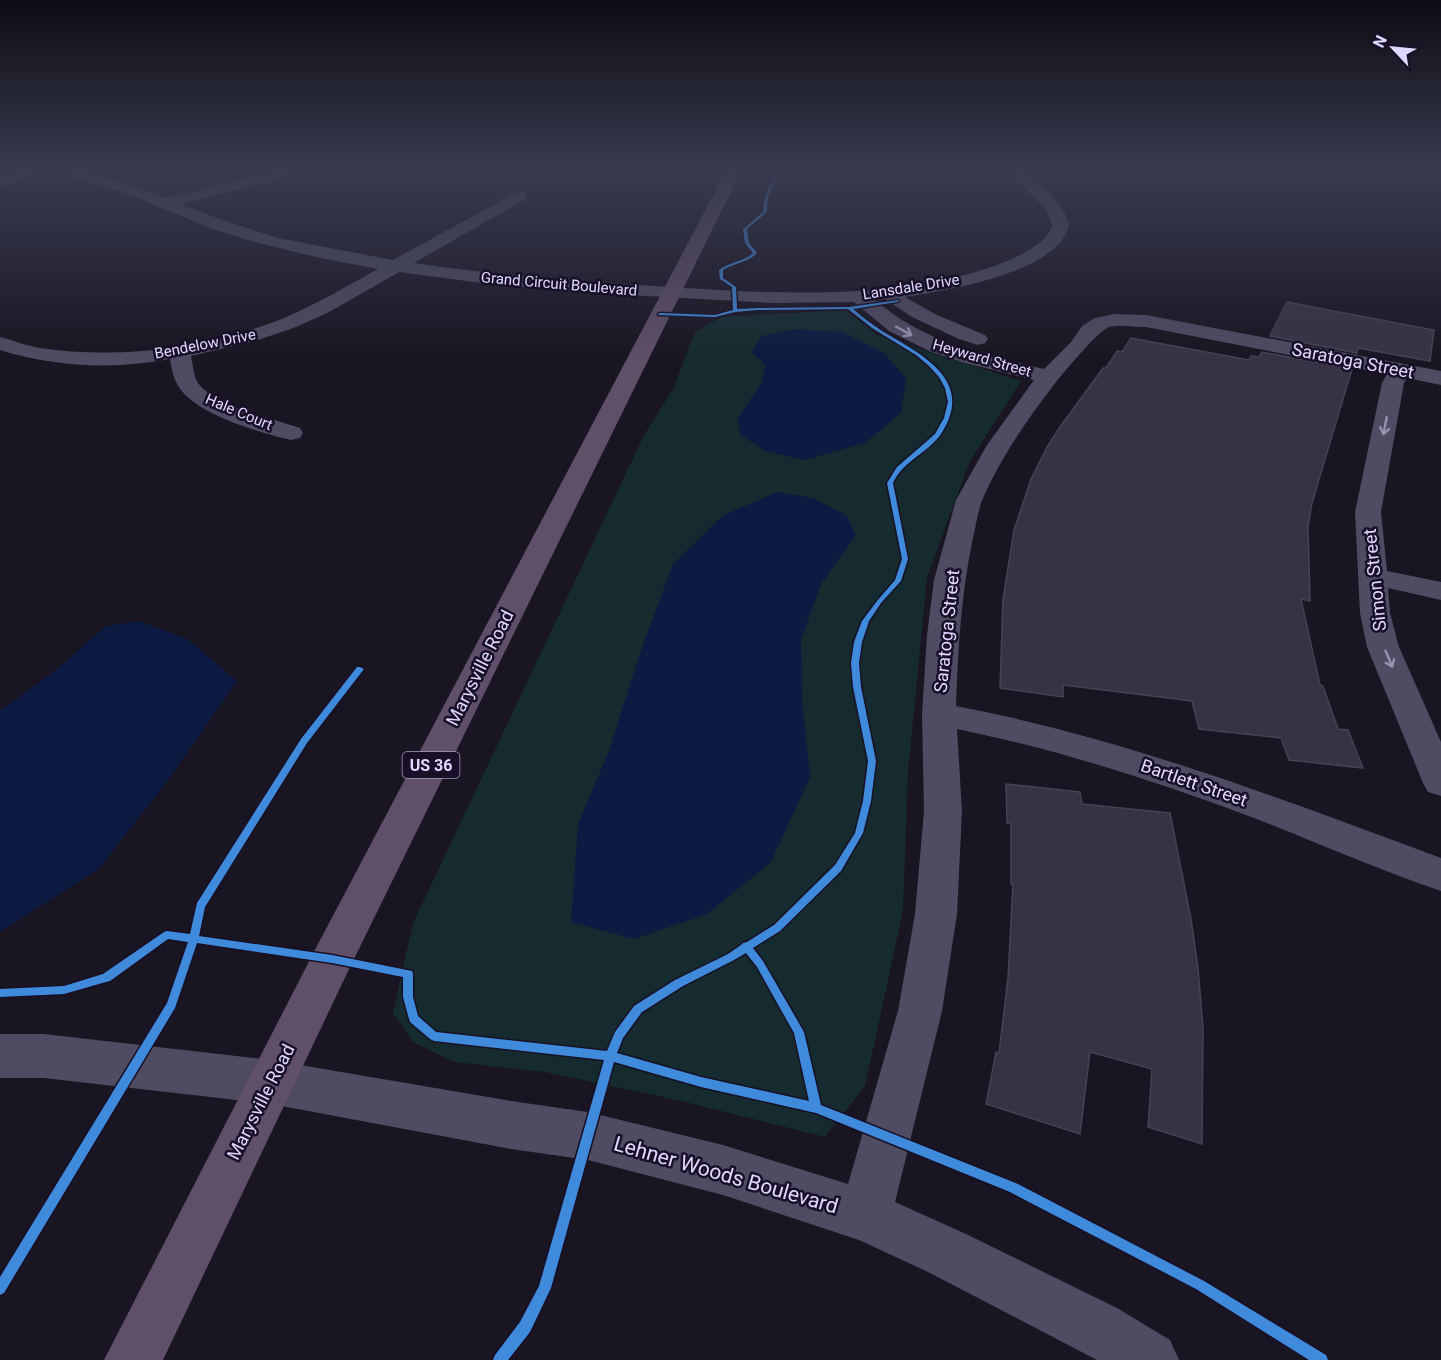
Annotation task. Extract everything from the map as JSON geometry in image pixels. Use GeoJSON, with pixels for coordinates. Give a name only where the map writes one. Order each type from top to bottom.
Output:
{"type":"FeatureCollection","features":[{"type":"Feature","properties":{"kind":"highway","name":"Marysville Road"},"geometry":{"type":"LineString","coordinates":[[133,1360],[271,1082],[701,234]]}},
{"type":"Feature","properties":{"kind":"street","name":"Grand Circuit Boulevard"},"geometry":{"type":"LineString","coordinates":[[250,234],[311,251],[397,266],[529,283],[671,293]]}},
{"type":"Feature","properties":{"kind":"street","name":"Bendelow Drive"},"geometry":{"type":"LineString","coordinates":[[0,343],[34,353],[85,358],[180,352],[254,335],[303,318],[452,234]]}},
{"type":"Feature","properties":{"kind":"street","name":"Lansdale Drive"},"geometry":{"type":"LineString","coordinates":[[671,293],[787,298],[858,296],[918,290],[991,272],[1031,256],[1046,247],[1057,234]]}},
{"type":"Feature","properties":{"kind":"street","name":"Heyward Street"},"geometry":{"type":"LineString","coordinates":[[887,292],[897,301],[930,318],[1054,369]]}},
{"type":"Feature","properties":{"kind":"street","name":"Heyward Street"},"geometry":{"type":"LineString","coordinates":[[858,296],[889,322],[927,343],[957,354],[1054,369]]}},
{"type":"Feature","properties":{"kind":"street","name":"Saratoga Street"},"geometry":{"type":"LineString","coordinates":[[865,1216],[920,1011],[936,914],[943,811],[939,714],[943,635],[949,580],[969,500],[999,445],[1054,369],[1078,346],[1089,330],[1102,322],[1128,319],[1441,378]]}},
{"type":"Feature","properties":{"kind":"street","name":"Hale Court"},"geometry":{"type":"LineString","coordinates":[[180,352],[184,375],[190,389],[206,401],[291,433]]}},
{"type":"Feature","properties":{"kind":"street","name":"Simon Street"},"geometry":{"type":"LineString","coordinates":[[1401,370],[1393,384],[1368,512],[1371,576],[1375,613],[1383,646],[1441,783]]}},
{"type":"Feature","properties":{"kind":"street"},"geometry":{"type":"LineString","coordinates":[[1371,576],[1441,591]]}},
{"type":"Feature","properties":{"kind":"street","name":"Bartlett Street"},"geometry":{"type":"LineString","coordinates":[[939,714],[1020,729],[1187,778],[1441,875]]}},
{"type":"Feature","properties":{"kind":"street","name":"Lehner Woods Boulevard"},"geometry":{"type":"LineString","coordinates":[[0,1056],[44,1056],[271,1082],[512,1125],[588,1136],[723,1170],[865,1216],[947,1253],[1097,1328],[1150,1360]]}},
{"type":"Feature","properties":{"kind":"green space"},"geometry":{"type":"Polygon","coordinates":[[[845,310],[877,335],[1021,381],[969,463],[927,578],[908,771],[903,911],[865,1086],[825,1137],[677,1100],[545,1072],[454,1062],[413,1042],[393,1013],[413,923],[644,435],[673,389],[695,332],[722,317],[845,310]]]}},
{"type":"Feature","properties":{"kind":"water"},"geometry":{"type":"Polygon","coordinates":[[[795,329],[842,332],[884,353],[906,378],[901,413],[865,443],[804,460],[765,451],[741,435],[737,420],[761,383],[766,365],[751,352],[762,336],[795,329]]]}},
{"type":"Feature","properties":{"kind":"water"},"geometry":{"type":"Polygon","coordinates":[[[777,492],[813,498],[846,515],[856,535],[821,584],[801,640],[802,701],[810,777],[771,862],[707,914],[634,939],[571,922],[578,824],[609,751],[639,656],[673,564],[722,516],[777,492]]]}},
{"type":"Feature","properties":{"kind":"water"},"geometry":{"type":"Polygon","coordinates":[[[139,621],[187,639],[237,681],[169,779],[99,869],[0,932],[0,711],[57,669],[106,626],[139,621]]]}},
{"type":"Feature","properties":{"kind":"building"},"geometry":{"type":"Polygon","coordinates":[[[1287,302],[1434,330],[1430,361],[1358,348],[1357,353],[1270,336],[1287,302]]]}},
{"type":"Feature","properties":{"kind":"building"},"geometry":{"type":"Polygon","coordinates":[[[1131,338],[1249,360],[1251,356],[1259,357],[1262,352],[1352,369],[1312,503],[1308,527],[1310,601],[1301,599],[1320,685],[1323,686],[1338,729],[1348,730],[1363,768],[1289,760],[1281,738],[1199,729],[1192,701],[1063,685],[1063,697],[1000,688],[1003,599],[1014,530],[1031,479],[1060,427],[1103,368],[1106,368],[1117,351],[1122,352],[1131,338]]]}},
{"type":"Feature","properties":{"kind":"building"},"geometry":{"type":"Polygon","coordinates":[[[1006,784],[1080,792],[1082,804],[1170,813],[1191,919],[1198,968],[1203,1028],[1202,1144],[1148,1127],[1152,1069],[1090,1052],[1080,1134],[986,1104],[996,1052],[999,1053],[1008,978],[1013,884],[1011,884],[1011,824],[1007,823],[1006,784]]]}},
{"type":"Feature","properties":{"kind":"cycle path"},"geometry":{"type":"LineString","coordinates":[[735,311],[734,287],[721,278],[721,270],[748,259],[755,253],[747,243],[746,234]]}},
{"type":"Feature","properties":{"kind":"cycle path"},"geometry":{"type":"LineString","coordinates":[[660,314],[715,316],[758,309],[849,308],[897,301]]}},
{"type":"Feature","properties":{"kind":"cycle path"},"geometry":{"type":"LineString","coordinates":[[500,1360],[525,1327],[545,1288],[610,1056],[619,1035],[638,1009],[679,983],[731,957],[777,928],[838,868],[859,833],[867,801],[872,761],[857,687],[855,663],[858,642],[866,621],[898,581],[905,559],[890,483],[899,469],[937,435],[947,418],[950,402],[948,388],[941,376],[930,365],[918,354],[874,327],[849,308]]}},
{"type":"Feature","properties":{"kind":"cycle path"},"geometry":{"type":"LineString","coordinates":[[0,1289],[171,1005],[194,938],[200,906],[304,741],[360,669]]}},
{"type":"Feature","properties":{"kind":"cycle path"},"geometry":{"type":"LineString","coordinates":[[0,993],[64,990],[106,978],[167,935],[332,959],[408,974],[408,997],[414,1019],[434,1036],[610,1056],[701,1082],[816,1108],[1014,1188],[1200,1285],[1321,1360]]}},
{"type":"Feature","properties":{"kind":"cycle path"},"geometry":{"type":"LineString","coordinates":[[746,946],[760,964],[799,1032],[816,1108]]}}]}
